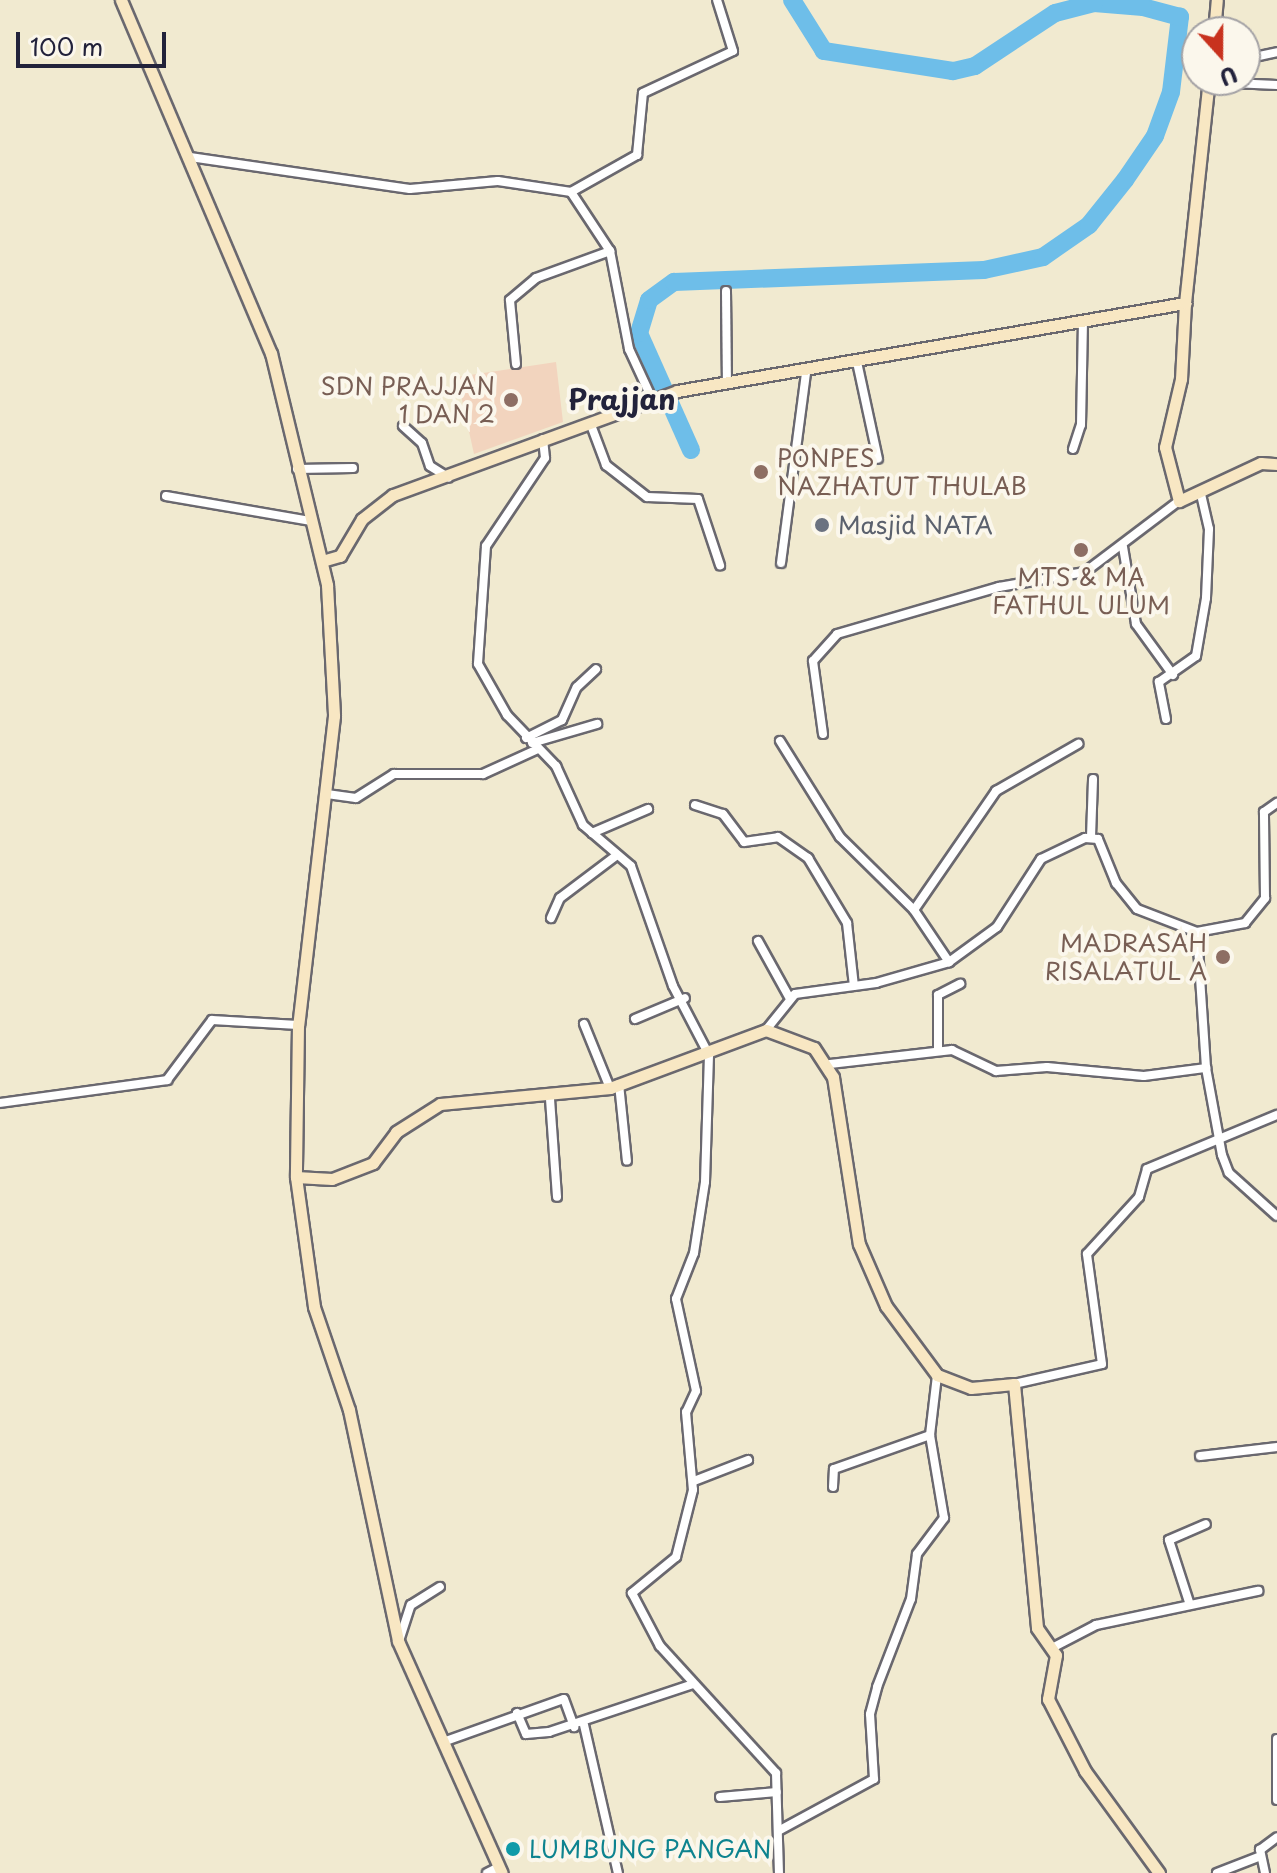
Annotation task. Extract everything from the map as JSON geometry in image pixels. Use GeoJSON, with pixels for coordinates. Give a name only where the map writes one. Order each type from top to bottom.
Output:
{"type":"FeatureCollection","features":[{"type":"Feature","properties":{"kind":"street"},"geometry":{"type":"LineString","coordinates":[[121,0],[271,353],[322,561],[334,716],[298,1025],[296,1177],[314,1307],[349,1410],[398,1641],[500,1870],[487,1873]]}},
{"type":"Feature","properties":{"kind":"street"},"geometry":{"type":"LineString","coordinates":[[190,157],[410,189],[498,181],[571,192],[637,155],[643,93],[733,51],[717,0]]}},
{"type":"Feature","properties":{"kind":"street"},"geometry":{"type":"LineString","coordinates":[[1179,501],[1165,447],[1181,379],[1185,303],[1207,96]]}},
{"type":"Feature","properties":{"kind":"street"},"geometry":{"type":"LineString","coordinates":[[571,192],[610,251],[629,349],[656,400]]}},
{"type":"Feature","properties":{"kind":"street"},"geometry":{"type":"LineString","coordinates":[[516,364],[510,300],[536,278],[610,251]]}},
{"type":"Feature","properties":{"kind":"street"},"geometry":{"type":"LineString","coordinates":[[726,291],[727,382]]}},
{"type":"Feature","properties":{"kind":"street"},"geometry":{"type":"LineString","coordinates":[[322,561],[340,556],[362,519],[393,495],[449,479],[543,439],[591,425],[677,391],[806,374],[857,362],[1185,303]]}},
{"type":"Feature","properties":{"kind":"street"},"geometry":{"type":"LineString","coordinates":[[1073,449],[1081,425],[1083,323]]}},
{"type":"Feature","properties":{"kind":"street"},"geometry":{"type":"LineString","coordinates":[[857,362],[878,459]]}},
{"type":"Feature","properties":{"kind":"street"},"geometry":{"type":"LineString","coordinates":[[781,563],[806,374]]}},
{"type":"Feature","properties":{"kind":"street"},"geometry":{"type":"LineString","coordinates":[[591,425],[606,465],[647,497],[698,499],[720,565]]}},
{"type":"Feature","properties":{"kind":"street"},"geometry":{"type":"LineString","coordinates":[[403,426],[422,443],[430,466],[449,479]]}},
{"type":"Feature","properties":{"kind":"street"},"geometry":{"type":"LineString","coordinates":[[543,439],[545,458],[490,532],[477,637],[483,676],[532,743],[556,766],[592,833],[636,875],[673,986],[685,998],[709,1055],[705,1182],[694,1253],[676,1299],[696,1391],[686,1412],[694,1481],[676,1557],[632,1593],[652,1636],[771,1767],[777,1792],[780,1830],[779,1873]]}},
{"type":"Feature","properties":{"kind":"street"},"geometry":{"type":"LineString","coordinates":[[823,734],[813,661],[837,634],[999,587],[1071,577],[1123,547],[1179,501],[1261,463],[1277,464]]}},
{"type":"Feature","properties":{"kind":"street"},"geometry":{"type":"LineString","coordinates":[[297,469],[353,468]]}},
{"type":"Feature","properties":{"kind":"street"},"geometry":{"type":"LineString","coordinates":[[1166,719],[1158,687],[1196,656],[1206,598],[1209,529],[1200,491]]}},
{"type":"Feature","properties":{"kind":"street"},"geometry":{"type":"LineString","coordinates":[[166,496],[310,521]]}},
{"type":"Feature","properties":{"kind":"street"},"geometry":{"type":"LineString","coordinates":[[1123,547],[1136,624],[1173,675]]}},
{"type":"Feature","properties":{"kind":"street"},"geometry":{"type":"LineString","coordinates":[[327,794],[360,796],[394,774],[483,774],[562,720],[577,687],[596,669]]}},
{"type":"Feature","properties":{"kind":"street"},"geometry":{"type":"LineString","coordinates":[[532,743],[597,724]]}},
{"type":"Feature","properties":{"kind":"street"},"geometry":{"type":"LineString","coordinates":[[780,741],[840,837],[914,910],[949,962]]}},
{"type":"Feature","properties":{"kind":"street"},"geometry":{"type":"LineString","coordinates":[[914,910],[996,791],[1078,744]]}},
{"type":"Feature","properties":{"kind":"street"},"geometry":{"type":"LineString","coordinates":[[1093,779],[1091,837],[1137,909],[1197,932],[1222,931],[1256,914],[1265,898],[1264,812],[1277,803]]}},
{"type":"Feature","properties":{"kind":"street"},"geometry":{"type":"LineString","coordinates":[[695,805],[723,814],[744,842],[778,837],[808,858],[847,923],[854,986]]}},
{"type":"Feature","properties":{"kind":"street"},"geometry":{"type":"LineString","coordinates":[[592,833],[648,809]]}},
{"type":"Feature","properties":{"kind":"street"},"geometry":{"type":"LineString","coordinates":[[296,1177],[332,1179],[373,1163],[396,1132],[440,1104],[550,1099],[614,1086],[709,1055],[766,1030],[789,997],[854,986],[949,962],[997,927],[1041,859],[1091,837]]}},
{"type":"Feature","properties":{"kind":"street"},"geometry":{"type":"LineString","coordinates":[[551,918],[560,898],[617,855]]}},
{"type":"Feature","properties":{"kind":"street"},"geometry":{"type":"LineString","coordinates":[[1197,932],[1206,1068],[1218,1136],[1229,1173],[1277,1216]]}},
{"type":"Feature","properties":{"kind":"street"},"geometry":{"type":"LineString","coordinates":[[758,941],[789,997]]}},
{"type":"Feature","properties":{"kind":"street"},"geometry":{"type":"LineString","coordinates":[[938,1050],[938,995],[960,984]]}},
{"type":"Feature","properties":{"kind":"street"},"geometry":{"type":"LineString","coordinates":[[635,1019],[685,998]]}},
{"type":"Feature","properties":{"kind":"street"},"geometry":{"type":"LineString","coordinates":[[0,1103],[167,1080],[212,1020],[298,1025]]}},
{"type":"Feature","properties":{"kind":"street"},"geometry":{"type":"LineString","coordinates":[[584,1024],[614,1086],[627,1161]]}},
{"type":"Feature","properties":{"kind":"street"},"geometry":{"type":"LineString","coordinates":[[766,1030],[814,1048],[830,1064],[866,1266],[906,1339],[937,1375],[971,1388],[1014,1384],[1102,1364],[1087,1254],[1139,1197],[1147,1169],[1218,1136],[1277,1115]]}},
{"type":"Feature","properties":{"kind":"street"},"geometry":{"type":"LineString","coordinates":[[830,1064],[957,1050],[996,1071],[1047,1067],[1144,1076],[1206,1068]]}},
{"type":"Feature","properties":{"kind":"street"},"geometry":{"type":"LineString","coordinates":[[550,1099],[557,1197]]}},
{"type":"Feature","properties":{"kind":"street"},"geometry":{"type":"LineString","coordinates":[[780,1830],[874,1779],[873,1700],[911,1599],[917,1554],[944,1518],[930,1435],[937,1375]]}},
{"type":"Feature","properties":{"kind":"street"},"geometry":{"type":"LineString","coordinates":[[1014,1384],[1037,1628],[1052,1648],[1045,1684],[1055,1722],[1159,1873]]}},
{"type":"Feature","properties":{"kind":"street"},"geometry":{"type":"LineString","coordinates":[[833,1487],[834,1469],[930,1435]]}},
{"type":"Feature","properties":{"kind":"street"},"geometry":{"type":"LineString","coordinates":[[1200,1456],[1277,1447]]}},
{"type":"Feature","properties":{"kind":"street"},"geometry":{"type":"LineString","coordinates":[[694,1481],[748,1460]]}},
{"type":"Feature","properties":{"kind":"street"},"geometry":{"type":"LineString","coordinates":[[1189,1602],[1169,1540],[1206,1524]]}},
{"type":"Feature","properties":{"kind":"street"},"geometry":{"type":"LineString","coordinates":[[398,1641],[411,1605],[440,1587]]}},
{"type":"Feature","properties":{"kind":"street"},"geometry":{"type":"LineString","coordinates":[[1052,1648],[1096,1625],[1117,1626],[1189,1602],[1258,1591]]}},
{"type":"Feature","properties":{"kind":"street"},"geometry":{"type":"LineString","coordinates":[[517,1713],[527,1735],[579,1726],[693,1684]]}},
{"type":"Feature","properties":{"kind":"street"},"geometry":{"type":"LineString","coordinates":[[443,1742],[517,1713],[564,1699],[579,1726],[618,1873]]}},
{"type":"Feature","properties":{"kind":"street"},"geometry":{"type":"LineString","coordinates":[[1277,1739],[1277,1800]]}},
{"type":"Feature","properties":{"kind":"street"},"geometry":{"type":"LineString","coordinates":[[720,1797],[777,1792]]}},
{"type":"Feature","properties":{"kind":"street"},"geometry":{"type":"LineString","coordinates":[[1265,1873],[1261,1856],[1263,1845],[1277,1837]]}},
{"type":"Feature","properties":{"kind":"street"},"geometry":{"type":"LineString","coordinates":[[1217,1873],[1261,1856]]}},
{"type":"Feature","properties":{"kind":"shaded area","name":"SDN PRAJJAN 1 DAN 2"},"geometry":{"type":"Polygon","coordinates":[[[556,362],[563,422],[474,454],[457,377],[556,362]]]}},
{"type":"Feature","properties":{"kind":"waterway"},"geometry":{"type":"LineString","coordinates":[[691,450],[639,333],[649,300],[674,282],[984,270],[1043,257],[1089,225],[1125,180],[1155,136],[1171,92],[1180,17],[1143,7],[1094,3],[1055,13],[975,66],[953,71],[824,51],[792,0]]}},
{"type":"Feature","properties":{"kind":"place","name":"SDN PRAJJAN 1 DAN 2"},"geometry":{"type":"Point","coordinates":[511,400]}},
{"type":"Feature","properties":{"kind":"place","name":"PONPES NAZHATUT THULAB"},"geometry":{"type":"Point","coordinates":[761,472]}},
{"type":"Feature","properties":{"kind":"place","name":"Masjid NATA"},"geometry":{"type":"Point","coordinates":[822,525]}},
{"type":"Feature","properties":{"kind":"place","name":"MTS & MA FATHUL ULUM"},"geometry":{"type":"Point","coordinates":[1081,550]}},
{"type":"Feature","properties":{"kind":"place","name":"MADRASAH RISALATUL A"},"geometry":{"type":"Point","coordinates":[1223,957]}},
{"type":"Feature","properties":{"kind":"place","name":"LUMBUNG PANGAN"},"geometry":{"type":"Point","coordinates":[513,1849]}},
{"type":"Feature","properties":{"kind":"district","name":"Prajjan"},"geometry":{"type":"Point","coordinates":[622,399]}}]}
